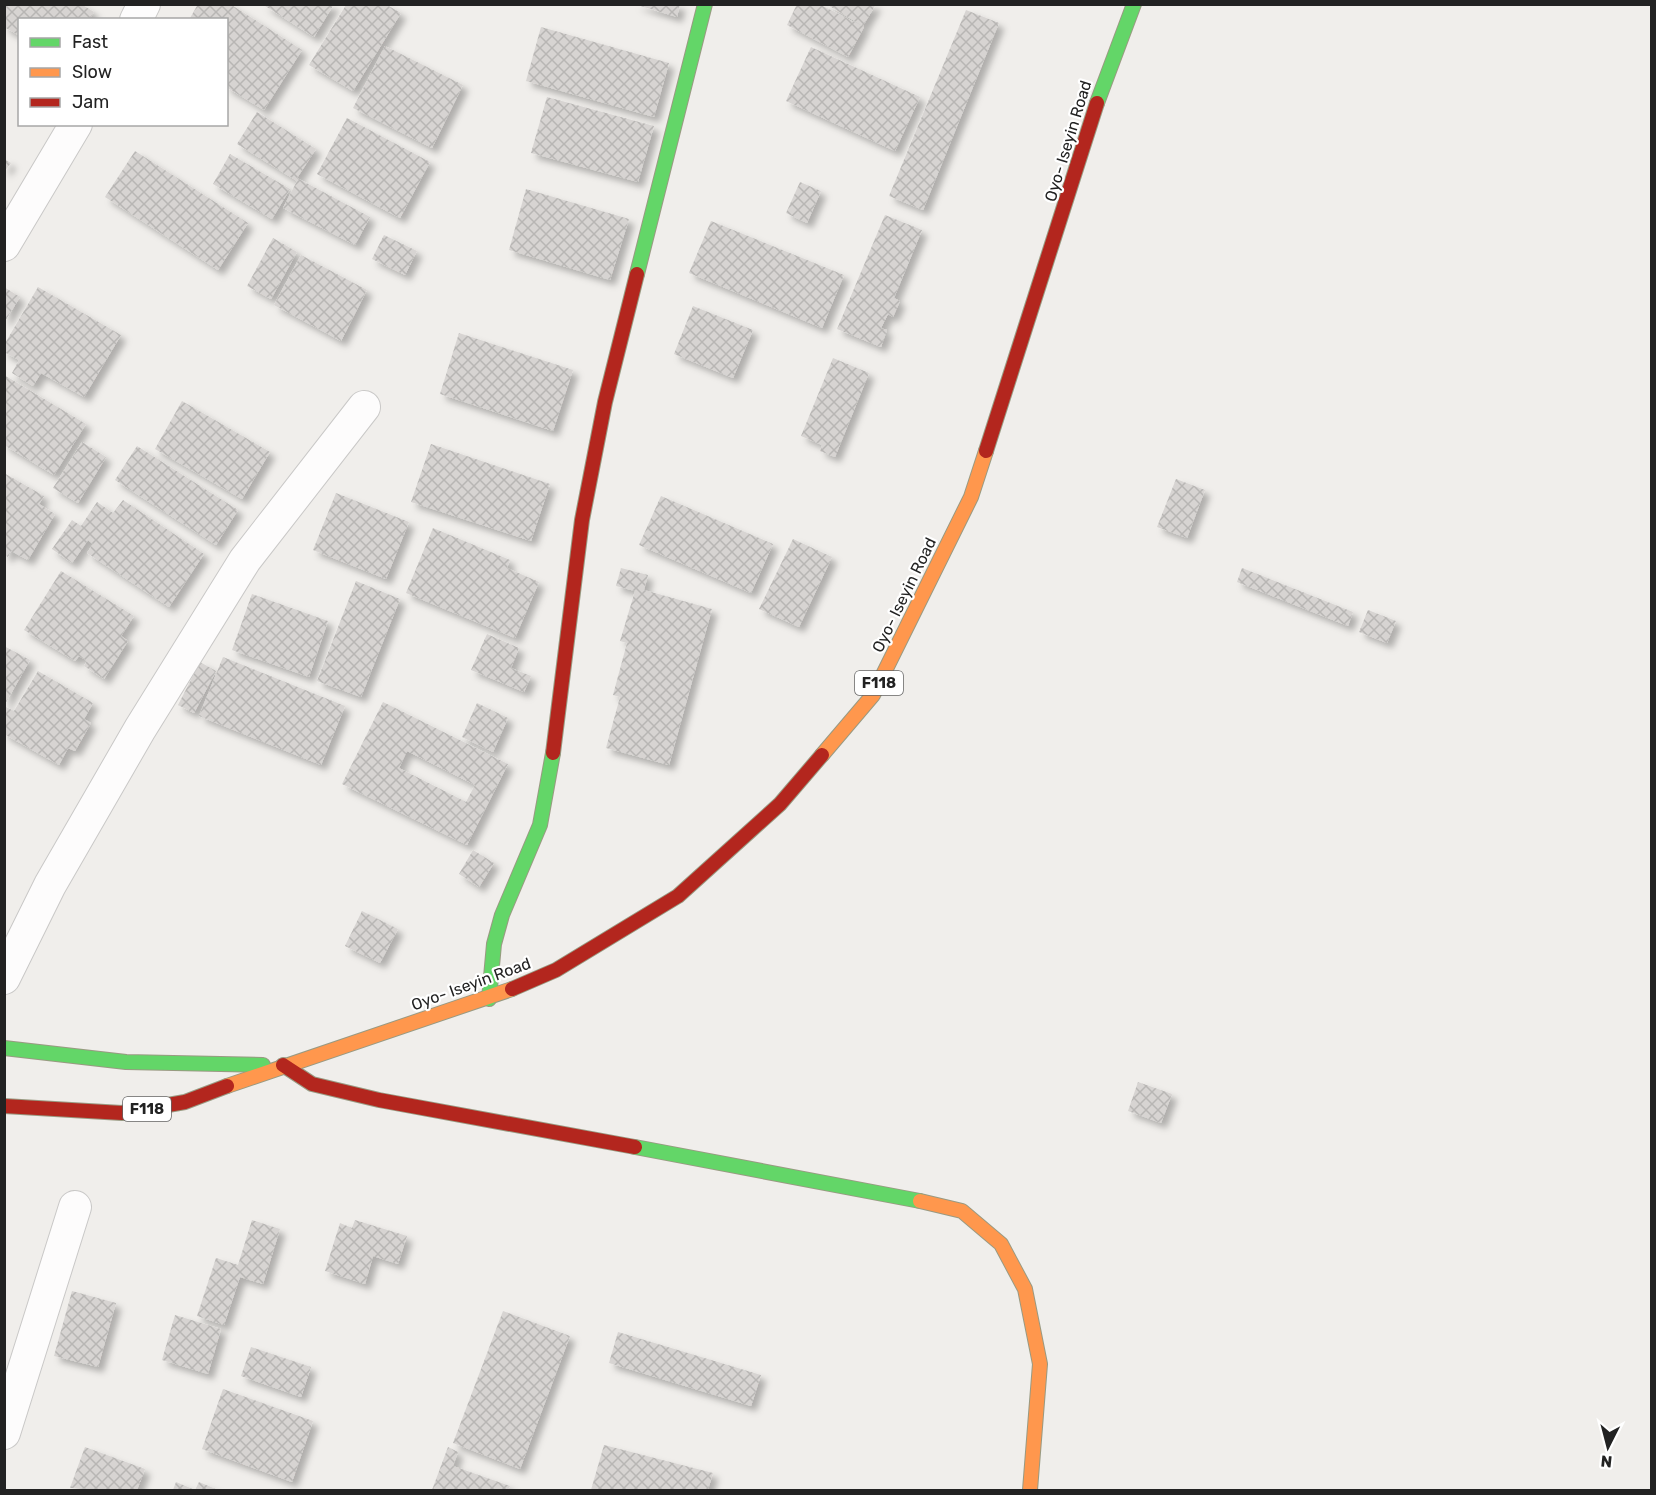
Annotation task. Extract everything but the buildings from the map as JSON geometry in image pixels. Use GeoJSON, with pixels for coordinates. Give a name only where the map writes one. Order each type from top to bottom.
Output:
{"type":"FeatureCollection","features":[{"type":"Feature","properties":{"kind":"main road"},"geometry":{"type":"LineString","coordinates":[[489,999],[494,944],[502,915],[540,825],[556,739],[582,520],[602,414],[705,4]]}},
{"type":"Feature","properties":{"kind":"main road","name":"Oyo- Iseyin Road"},"geometry":{"type":"LineString","coordinates":[[283,1065],[489,999],[556,970],[678,896],[780,804],[873,695],[971,497],[1106,78],[1134,4]]}},
{"type":"Feature","properties":{"kind":"main road","name":"F118"},"geometry":{"type":"LineString","coordinates":[[4,1048],[126,1062],[283,1065]]}},
{"type":"Feature","properties":{"kind":"main road"},"geometry":{"type":"LineString","coordinates":[[283,1065],[312,1084],[379,1100],[902,1196],[962,1210],[1001,1244],[1025,1289],[1040,1364],[1030,1491]]}},
{"type":"Feature","properties":{"kind":"main road","name":"F118"},"geometry":{"type":"LineString","coordinates":[[4,1106],[122,1113],[185,1102],[283,1065]]}},
{"type":"Feature","properties":{"kind":"street"},"geometry":{"type":"LineString","coordinates":[[137,18],[144,4]]}},
{"type":"Feature","properties":{"kind":"street"},"geometry":{"type":"LineString","coordinates":[[4,245],[75,126]]}},
{"type":"Feature","properties":{"kind":"street"},"geometry":{"type":"LineString","coordinates":[[4,978],[50,885],[140,729],[239,570],[364,406]]}},
{"type":"Feature","properties":{"kind":"street"},"geometry":{"type":"LineString","coordinates":[[4,1433],[75,1207]]}},
{"type":"Feature","properties":{"kind":"traffic: fast"},"geometry":{"type":"LineString","coordinates":[[637,274],[705,4]]}},
{"type":"Feature","properties":{"kind":"traffic: fast"},"geometry":{"type":"LineString","coordinates":[[1097,103],[1134,4]]}},
{"type":"Feature","properties":{"kind":"traffic: fast"},"geometry":{"type":"LineString","coordinates":[[489,999],[494,944],[502,915],[540,825],[553,753]]}},
{"type":"Feature","properties":{"kind":"traffic: fast"},"geometry":{"type":"LineString","coordinates":[[4,1048],[126,1062],[263,1065]]}},
{"type":"Feature","properties":{"kind":"traffic: fast"},"geometry":{"type":"LineString","coordinates":[[635,1147],[920,1201]]}},
{"type":"Feature","properties":{"kind":"traffic: slow"},"geometry":{"type":"LineString","coordinates":[[822,755],[873,695],[971,497],[986,451]]}},
{"type":"Feature","properties":{"kind":"traffic: slow"},"geometry":{"type":"LineString","coordinates":[[227,1086],[512,989]]}},
{"type":"Feature","properties":{"kind":"traffic: slow"},"geometry":{"type":"LineString","coordinates":[[920,1201],[962,1211],[1001,1244],[1025,1289],[1040,1364],[1030,1490]]}},
{"type":"Feature","properties":{"kind":"traffic: jam"},"geometry":{"type":"LineString","coordinates":[[986,451],[1097,103]]}},
{"type":"Feature","properties":{"kind":"traffic: jam"},"geometry":{"type":"LineString","coordinates":[[553,753],[582,520],[605,402],[637,274]]}},
{"type":"Feature","properties":{"kind":"traffic: jam"},"geometry":{"type":"LineString","coordinates":[[512,989],[556,970],[678,896],[780,804],[822,755]]}},
{"type":"Feature","properties":{"kind":"traffic: jam"},"geometry":{"type":"LineString","coordinates":[[283,1065],[312,1084],[379,1100],[635,1147]]}},
{"type":"Feature","properties":{"kind":"traffic: jam"},"geometry":{"type":"LineString","coordinates":[[4,1106],[122,1113],[185,1102],[227,1086]]}}]}
